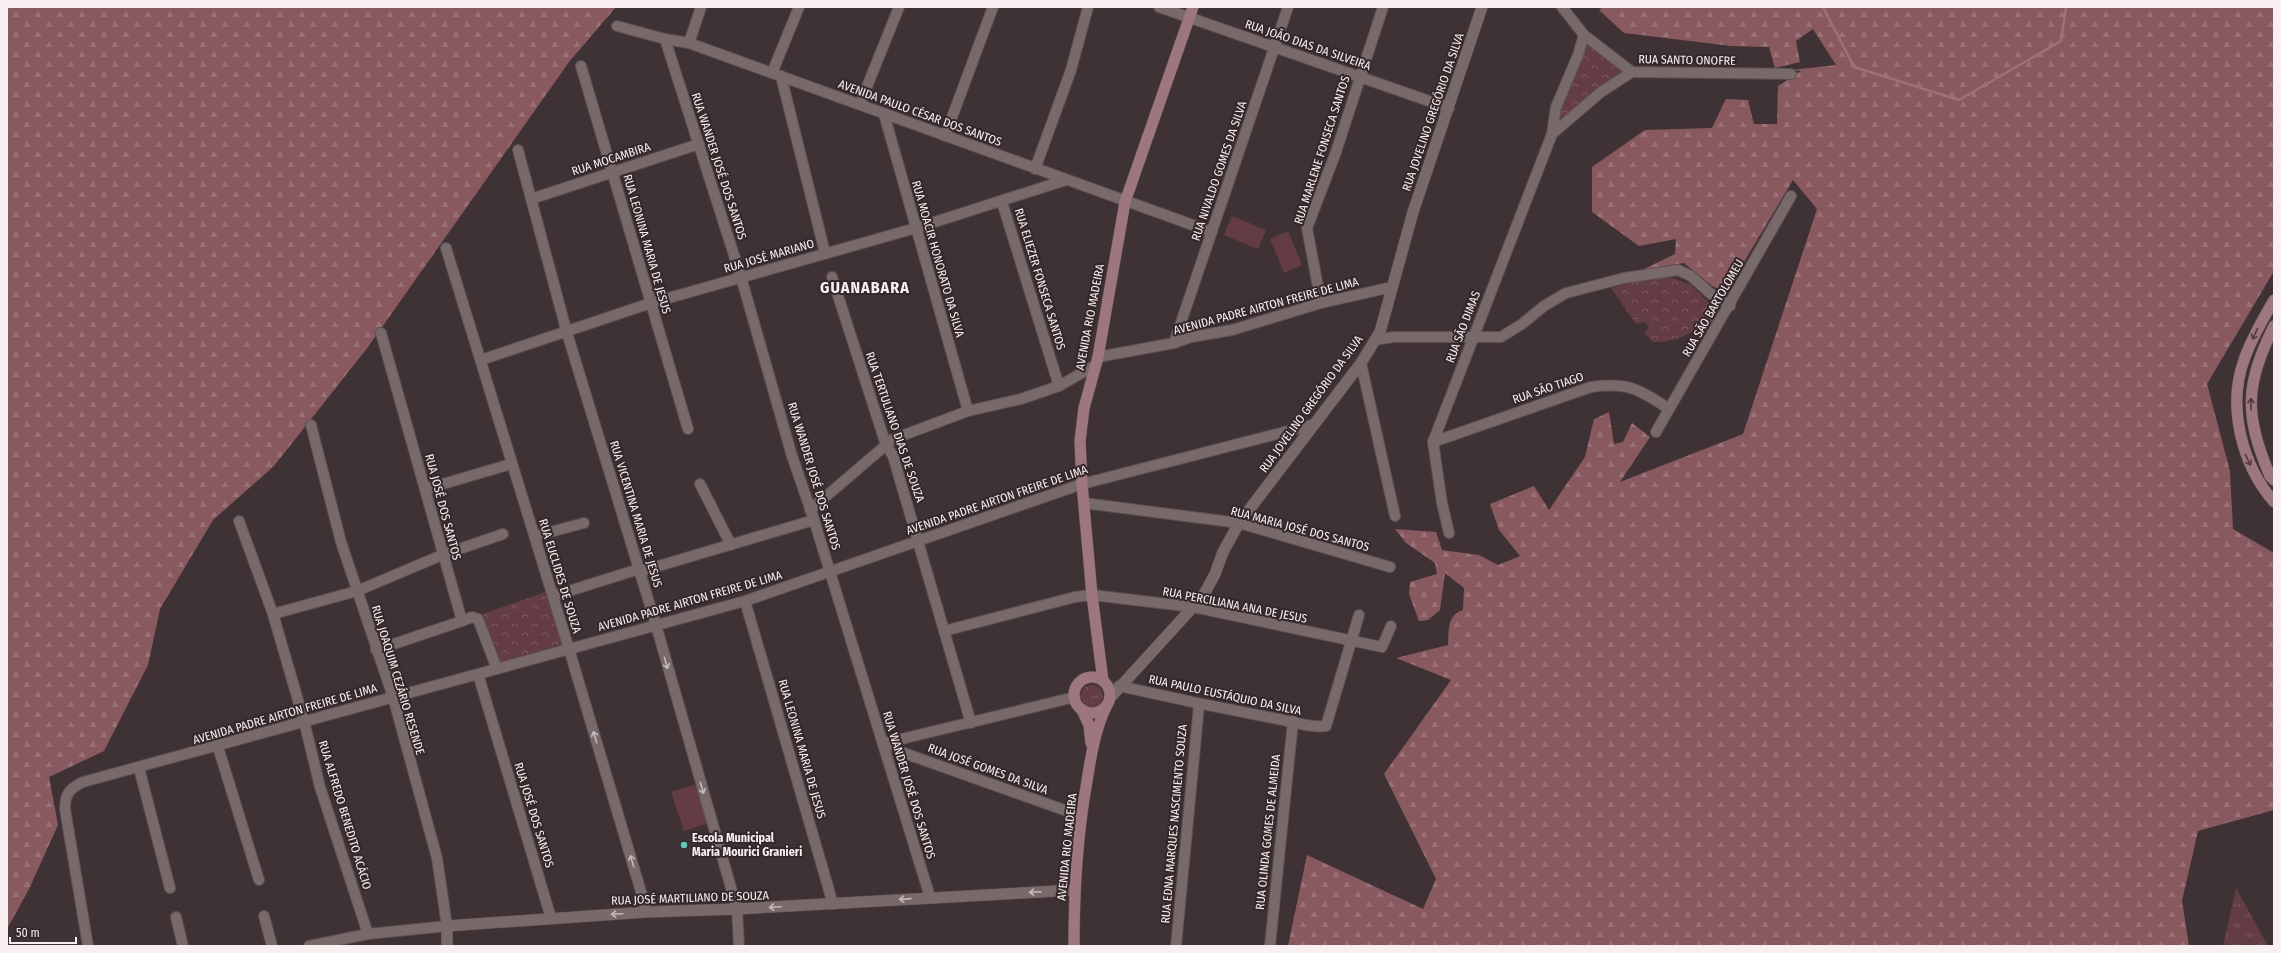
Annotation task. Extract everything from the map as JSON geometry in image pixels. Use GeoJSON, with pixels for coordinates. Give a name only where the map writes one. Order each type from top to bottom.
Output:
{"type":"FeatureCollection","features":[{"type":"Feature","properties":{"kind":"main road","name":"AVENIDA RIO MADEIRA"},"geometry":{"type":"LineString","coordinates":[[1105,682],[1097,643],[1082,484],[1080,441],[1084,408],[1096,362],[1126,202],[1193,7]]}},
{"type":"Feature","properties":{"kind":"main road"},"geometry":{"type":"LineString","coordinates":[[2274,300],[2244,360],[2238,388],[2237,405],[2245,453],[2265,492],[2274,502]]}},
{"type":"Feature","properties":{"kind":"main road"},"geometry":{"type":"LineString","coordinates":[[2274,326],[2260,356],[2253,380],[2251,398],[2255,435],[2270,476],[2274,480]]}},
{"type":"Feature","properties":{"kind":"main road","name":"AVENIDA RIO MADEIRA"},"geometry":{"type":"LineString","coordinates":[[1084,679],[1093,665],[1097,643]]}},
{"type":"Feature","properties":{"kind":"main road"},"geometry":{"type":"LineString","coordinates":[[1094,677],[1105,682],[1108,702],[1097,712],[1082,710],[1076,703],[1075,697],[1077,685],[1084,679],[1094,677]]}},
{"type":"Feature","properties":{"kind":"main road","name":"AVENIDA RIO MADEIRA"},"geometry":{"type":"LineString","coordinates":[[1074,946],[1074,890],[1081,816],[1092,752],[1108,702]]}},
{"type":"Feature","properties":{"kind":"main road","name":"AVENIDA RIO MADEIRA"},"geometry":{"type":"LineString","coordinates":[[1082,710],[1089,725],[1092,752]]}},
{"type":"Feature","properties":{"kind":"street"},"geometry":{"type":"LineString","coordinates":[[689,43],[701,7]]}},
{"type":"Feature","properties":{"kind":"street"},"geometry":{"type":"LineString","coordinates":[[798,7],[776,74],[825,253]]}},
{"type":"Feature","properties":{"kind":"street"},"geometry":{"type":"LineString","coordinates":[[860,104],[899,7]]}},
{"type":"Feature","properties":{"kind":"street"},"geometry":{"type":"LineString","coordinates":[[945,136],[993,7]]}},
{"type":"Feature","properties":{"kind":"street"},"geometry":{"type":"LineString","coordinates":[[1035,169],[1071,70],[1088,7]]}},
{"type":"Feature","properties":{"kind":"street","name":"RUA JOÃO DIAS DA SILVEIRA"},"geometry":{"type":"LineString","coordinates":[[1159,7],[1449,108]]}},
{"type":"Feature","properties":{"kind":"street","name":"RUA NIVALDO GOMES DA SILVA"},"geometry":{"type":"LineString","coordinates":[[1174,343],[1288,7]]}},
{"type":"Feature","properties":{"kind":"street","name":"RUA MARLENE FONSECA SANTOS"},"geometry":{"type":"LineString","coordinates":[[1321,303],[1307,228],[1336,152],[1383,7]]}},
{"type":"Feature","properties":{"kind":"street","name":"RUA JOVELINO GREGÓRIO DA SILVA"},"geometry":{"type":"LineString","coordinates":[[1108,702],[1119,686],[1204,596],[1215,574],[1223,552],[1239,523],[1361,363],[1380,332],[1413,212],[1482,7]]}},
{"type":"Feature","properties":{"kind":"street","name":"RUA SANTO ONOFRE"},"geometry":{"type":"LineString","coordinates":[[1562,7],[1584,35],[1632,72],[1791,74]]}},
{"type":"Feature","properties":{"kind":"street","name":"AVENIDA PAULO CÉSAR DOS SANTOS"},"geometry":{"type":"LineString","coordinates":[[617,26],[665,39],[689,43],[1212,232]]}},
{"type":"Feature","properties":{"kind":"street","name":"RUA SÃO DIMAS"},"geometry":{"type":"LineString","coordinates":[[1449,533],[1442,503],[1433,442],[1552,134],[1556,107],[1578,56],[1584,35]]}},
{"type":"Feature","properties":{"kind":"street","name":"RUA WANDER JOSÉ DOS SANTOS"},"geometry":{"type":"LineString","coordinates":[[665,39],[741,277],[792,456],[886,742],[930,897]]}},
{"type":"Feature","properties":{"kind":"street","name":"RUA LEONINA MARIA DE JESUS"},"geometry":{"type":"LineString","coordinates":[[581,66],[688,430]]}},
{"type":"Feature","properties":{"kind":"street","name":"RUA SÃO DIMAS"},"geometry":{"type":"LineString","coordinates":[[1552,134],[1601,92],[1632,72]]}},
{"type":"Feature","properties":{"kind":"street","name":"RUA MOACIR HONORATO DA SILVA"},"geometry":{"type":"LineString","coordinates":[[884,114],[968,411]]}},
{"type":"Feature","properties":{"kind":"street","name":"RUA MOCAMBIRA"},"geometry":{"type":"LineString","coordinates":[[531,199],[699,144]]}},
{"type":"Feature","properties":{"kind":"street","name":"RUA VICENTINA MARIA DE JESUS"},"geometry":{"type":"LineString","coordinates":[[518,150],[567,333],[656,625],[738,909],[739,946]]}},
{"type":"Feature","properties":{"kind":"street","name":"RUA JOSÉ MARIANO"},"geometry":{"type":"LineString","coordinates":[[481,360],[567,333],[651,303],[916,228],[1002,202],[1066,180]]}},
{"type":"Feature","properties":{"kind":"street","name":"RUA SÃO BARTOLOMEU"},"geometry":{"type":"LineString","coordinates":[[1656,432],[1730,306],[1791,196]]}},
{"type":"Feature","properties":{"kind":"street","name":"RUA ELIEZER FONSECA SANTOS"},"geometry":{"type":"LineString","coordinates":[[1002,202],[1059,386]]}},
{"type":"Feature","properties":{"kind":"street","name":"RUA EUCLIDES DE SOUZA"},"geometry":{"type":"LineString","coordinates":[[446,248],[481,360],[511,464],[535,536],[647,912]]}},
{"type":"Feature","properties":{"kind":"street"},"geometry":{"type":"LineString","coordinates":[[1375,340],[1393,337],[1501,337],[1522,324],[1544,306],[1566,293],[1624,278],[1678,270],[1691,276],[1711,294],[1730,306]]}},
{"type":"Feature","properties":{"kind":"street","name":"RUA TERTULIANO DIAS DE SOUZA"},"geometry":{"type":"LineString","coordinates":[[832,277],[886,445],[893,456],[971,723]]}},
{"type":"Feature","properties":{"kind":"street","name":"AVENIDA PADRE AIRTON FREIRE DE LIMA"},"geometry":{"type":"LineString","coordinates":[[810,510],[893,439],[968,411],[1021,399],[1059,386],[1096,362],[1174,343],[1191,337],[1232,330],[1321,303],[1392,287]]}},
{"type":"Feature","properties":{"kind":"street","name":"RUA JOSÉ DOS SANTOS"},"geometry":{"type":"LineString","coordinates":[[381,333],[426,489],[442,555],[462,621]]}},
{"type":"Feature","properties":{"kind":"street"},"geometry":{"type":"LineString","coordinates":[[1361,363],[1395,516]]}},
{"type":"Feature","properties":{"kind":"street","name":"RUA SÃO TIAGO"},"geometry":{"type":"LineString","coordinates":[[1433,442],[1592,387],[1615,384],[1627,386],[1669,409]]}},
{"type":"Feature","properties":{"kind":"street","name":"RUA JOAQUIM CEZÁRIO RESENDE"},"geometry":{"type":"LineString","coordinates":[[311,425],[341,542],[393,697],[437,858],[447,926],[447,946]]}},
{"type":"Feature","properties":{"kind":"street","name":"AVENIDA PADRE AIRTON FREIRE DE LIMA"},"geometry":{"type":"LineString","coordinates":[[88,946],[65,809],[65,798],[71,788],[83,782],[218,747],[304,721],[745,600],[1082,484],[1312,426]]}},
{"type":"Feature","properties":{"kind":"street"},"geometry":{"type":"LineString","coordinates":[[426,489],[511,464]]}},
{"type":"Feature","properties":{"kind":"street"},"geometry":{"type":"LineString","coordinates":[[700,484],[731,545]]}},
{"type":"Feature","properties":{"kind":"street","name":"RUA MARIA JOSÉ DOS SANTOS"},"geometry":{"type":"LineString","coordinates":[[1084,503],[1239,523],[1390,567]]}},
{"type":"Feature","properties":{"kind":"street"},"geometry":{"type":"LineString","coordinates":[[553,596],[639,569],[645,570],[814,520]]}},
{"type":"Feature","properties":{"kind":"street","name":"RUA ALFREDO BENEDITO ACÁCIO"},"geometry":{"type":"LineString","coordinates":[[240,521],[273,614],[304,721],[320,786],[368,934]]}},
{"type":"Feature","properties":{"kind":"street"},"geometry":{"type":"LineString","coordinates":[[535,536],[584,523]]}},
{"type":"Feature","properties":{"kind":"street"},"geometry":{"type":"LineString","coordinates":[[273,614],[357,592],[442,555],[503,534]]}},
{"type":"Feature","properties":{"kind":"street","name":"RUA PERCILIANA ANA DE JESUS"},"geometry":{"type":"LineString","coordinates":[[944,631],[1075,597],[1092,595],[1193,607],[1382,647],[1391,626]]}},
{"type":"Feature","properties":{"kind":"street","name":"RUA LEONINA MARIA DE JESUS"},"geometry":{"type":"LineString","coordinates":[[745,600],[833,904]]}},
{"type":"Feature","properties":{"kind":"street"},"geometry":{"type":"LineString","coordinates":[[1352,640],[1359,615]]}},
{"type":"Feature","properties":{"kind":"street"},"geometry":{"type":"LineString","coordinates":[[376,650],[472,617],[478,619],[497,669]]}},
{"type":"Feature","properties":{"kind":"street","name":"RUA PAULO EUSTÁQUIO DA SILVA"},"geometry":{"type":"LineString","coordinates":[[1119,686],[1199,705],[1293,721],[1316,728],[1326,726],[1352,640]]}},
{"type":"Feature","properties":{"kind":"street","name":"RUA JOSÉ DOS SANTOS"},"geometry":{"type":"LineString","coordinates":[[478,674],[551,918]]}},
{"type":"Feature","properties":{"kind":"street"},"geometry":{"type":"LineString","coordinates":[[1105,682],[1119,686]]}},
{"type":"Feature","properties":{"kind":"street"},"geometry":{"type":"LineString","coordinates":[[886,742],[971,723],[1075,697]]}},
{"type":"Feature","properties":{"kind":"street","name":"RUA EDNA MARQUES NASCIMENTO SOUZA"},"geometry":{"type":"LineString","coordinates":[[1176,946],[1199,705]]}},
{"type":"Feature","properties":{"kind":"street","name":"RUA OLINDA GOMES DE ALMEIDA"},"geometry":{"type":"LineString","coordinates":[[1270,946],[1293,721]]}},
{"type":"Feature","properties":{"kind":"street","name":"RUA JOSÉ GOMES DA SILVA"},"geometry":{"type":"LineString","coordinates":[[886,742],[901,752],[1081,816]]}},
{"type":"Feature","properties":{"kind":"street"},"geometry":{"type":"LineString","coordinates":[[218,747],[259,880]]}},
{"type":"Feature","properties":{"kind":"street"},"geometry":{"type":"LineString","coordinates":[[139,768],[170,888]]}},
{"type":"Feature","properties":{"kind":"street","name":"RUA JOSÉ MARTILIANO DE SOUZA"},"geometry":{"type":"LineString","coordinates":[[309,946],[368,934],[551,918],[1074,890]]}},
{"type":"Feature","properties":{"kind":"street"},"geometry":{"type":"LineString","coordinates":[[264,916],[272,946]]}},
{"type":"Feature","properties":{"kind":"street"},"geometry":{"type":"LineString","coordinates":[[176,917],[183,946]]}},
{"type":"Feature","properties":{"kind":"green space"},"geometry":{"type":"Polygon","coordinates":[[[7,7],[616,7],[569,62],[368,347],[274,466],[213,520],[160,609],[148,665],[104,751],[49,777],[58,825],[29,889],[7,929],[7,7]]]}},
{"type":"Feature","properties":{"kind":"green space"},"geometry":{"type":"Polygon","coordinates":[[[1603,7],[2274,7],[2274,271],[2207,384],[2230,471],[2233,529],[2274,553],[2274,810],[2198,831],[2182,901],[2189,946],[1288,946],[1307,855],[1423,909],[1436,879],[1384,774],[1451,680],[1396,658],[1448,645],[1451,619],[1458,612],[1463,610],[1464,588],[1445,573],[1440,610],[1428,620],[1419,621],[1409,594],[1410,582],[1437,574],[1435,563],[1406,543],[1395,529],[1436,532],[1442,550],[1479,555],[1498,565],[1520,556],[1499,530],[1490,504],[1534,486],[1549,510],[1585,457],[1594,419],[1609,412],[1614,444],[1623,442],[1632,423],[1650,437],[1620,482],[1743,434],[1817,209],[1793,180],[1726,292],[1712,286],[1684,263],[1640,271],[1675,254],[1676,239],[1639,246],[1592,212],[1592,167],[1645,130],[1712,128],[1726,99],[1748,100],[1754,124],[1777,124],[1778,86],[1801,71],[1791,70],[1836,65],[1813,29],[1796,41],[1800,62],[1775,68],[1769,47],[1731,46],[1624,33],[1599,10],[1603,7]]]}},
{"type":"Feature","properties":{"kind":"green space"},"geometry":{"type":"Polygon","coordinates":[[[1588,38],[1627,67],[1557,121],[1588,38]]]}},
{"type":"Feature","properties":{"kind":"green space"},"geometry":{"type":"Polygon","coordinates":[[[1232,216],[1266,230],[1258,249],[1224,235],[1232,216]]]}},
{"type":"Feature","properties":{"kind":"green space"},"geometry":{"type":"Polygon","coordinates":[[[1288,231],[1302,265],[1284,273],[1270,239],[1288,231]]]}},
{"type":"Feature","properties":{"kind":"green space"},"geometry":{"type":"Polygon","coordinates":[[[1670,277],[1690,284],[1715,309],[1714,325],[1709,332],[1699,326],[1689,334],[1678,338],[1653,342],[1644,333],[1649,328],[1645,322],[1636,324],[1611,288],[1642,280],[1670,277]]]}},
{"type":"Feature","properties":{"kind":"green space"},"geometry":{"type":"Polygon","coordinates":[[[545,592],[564,645],[500,664],[483,614],[545,592]]]}},
{"type":"Feature","properties":{"kind":"green space"},"geometry":{"type":"Polygon","coordinates":[[[1092,685],[1100,688],[1103,696],[1100,704],[1092,707],[1084,704],[1081,696],[1084,688],[1092,685]]]}},
{"type":"Feature","properties":{"kind":"green space"},"geometry":{"type":"Polygon","coordinates":[[[697,784],[709,823],[684,831],[671,792],[697,784]]]}},
{"type":"Feature","properties":{"kind":"green space"},"geometry":{"type":"Polygon","coordinates":[[[2236,888],[2268,946],[2223,946],[2236,888]]]}},
{"type":"Feature","properties":{"kind":"waterway"},"geometry":{"type":"LineString","coordinates":[[1823,7],[1854,67],[1959,100],[2061,41],[2066,7]]}},
{"type":"Feature","properties":{"kind":"place","name":"Escola Municipal Maria Mourici Granieri"},"geometry":{"type":"Point","coordinates":[684,845]}},
{"type":"Feature","properties":{"kind":"district","name":"GUANABARA"},"geometry":{"type":"Point","coordinates":[865,287]}}]}
